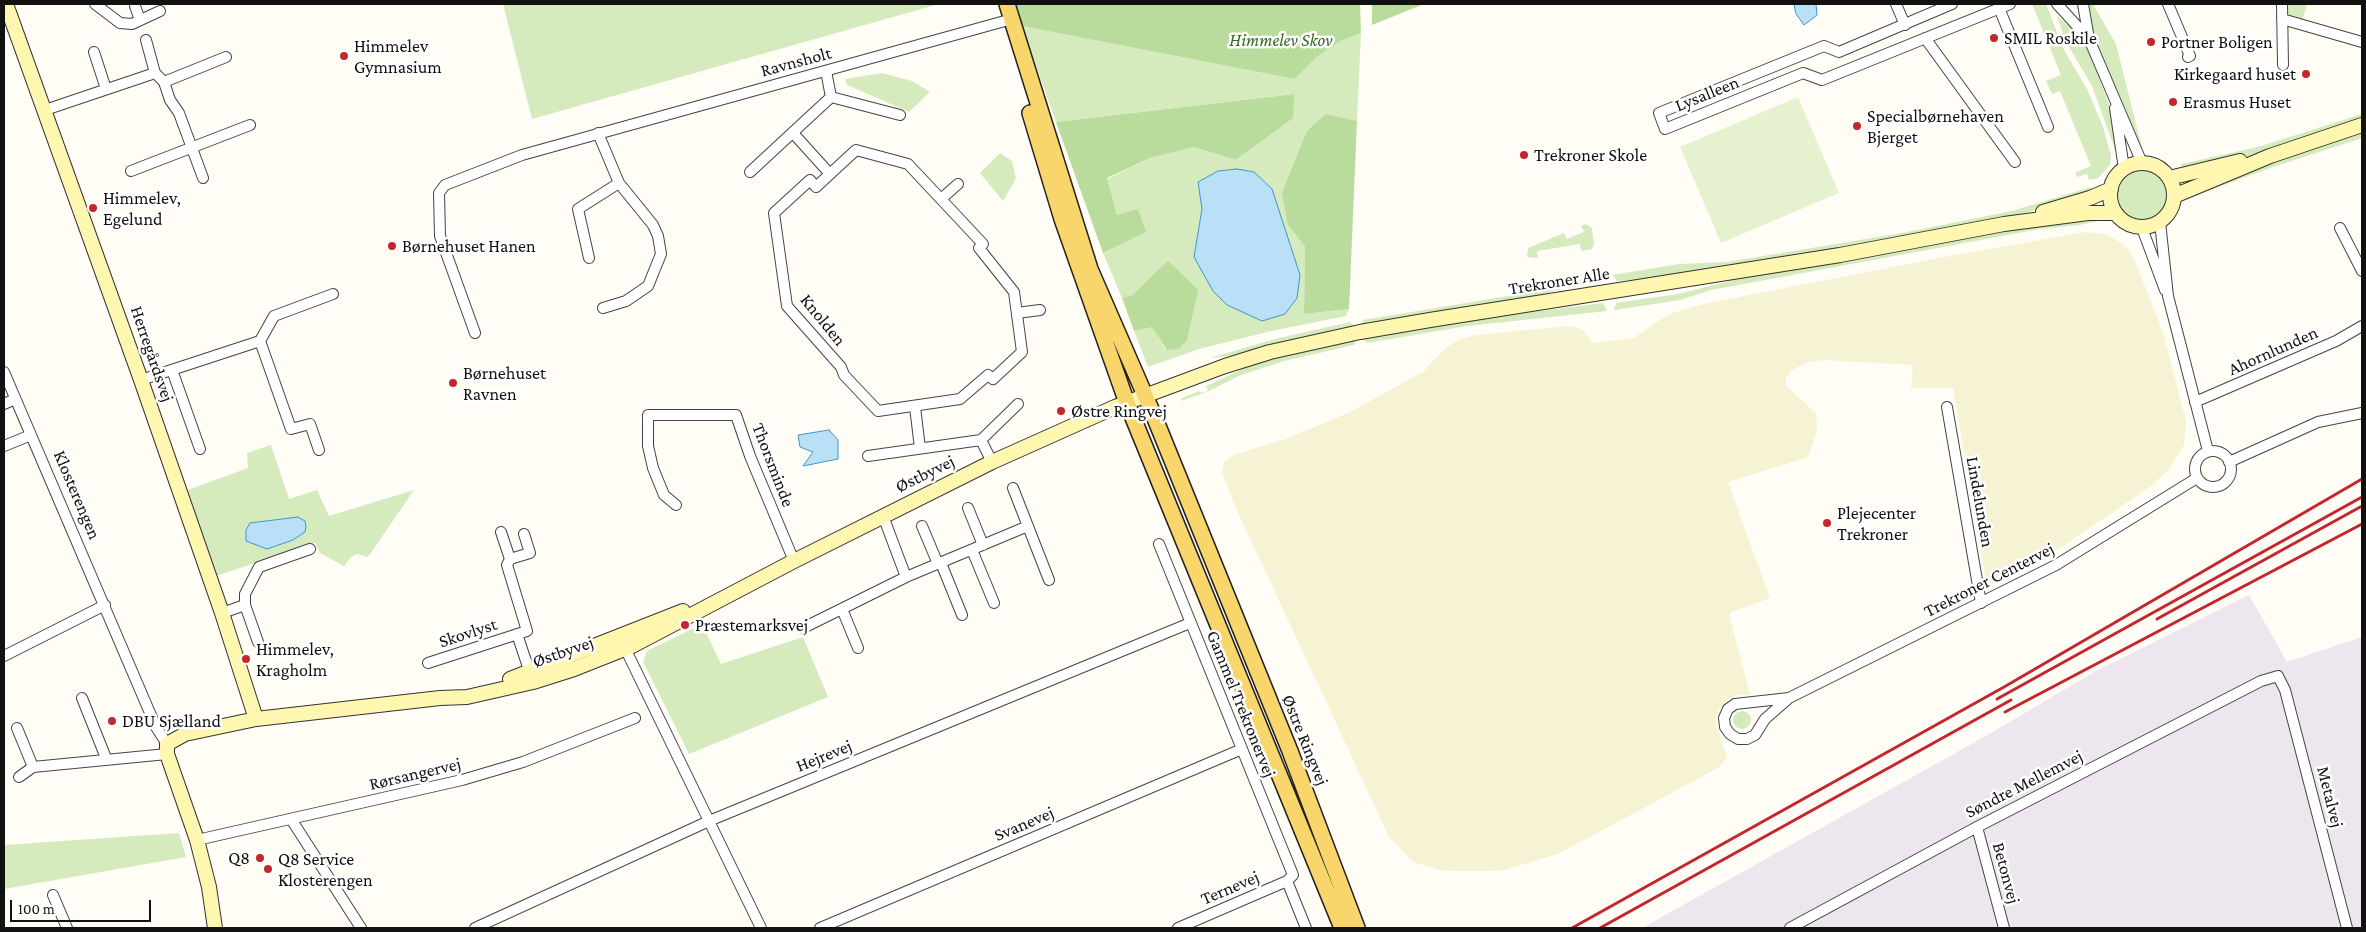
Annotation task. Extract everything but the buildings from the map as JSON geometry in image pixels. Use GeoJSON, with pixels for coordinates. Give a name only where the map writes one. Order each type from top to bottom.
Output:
{"type":"FeatureCollection","features":[{"type":"Feature","properties":{"kind":"main road","name":"Østre Ringvej"},"geometry":{"type":"LineString","coordinates":[[998,4],[1007,20],[1090,269],[1145,396],[1286,742],[1357,928]]}},
{"type":"Feature","properties":{"kind":"main road","name":"Østre Ringvej"},"geometry":{"type":"LineString","coordinates":[[1007,4],[1007,20],[1062,219],[1127,403],[1342,928]]}},
{"type":"Feature","properties":{"kind":"street","name":"Herregårdsvej"},"geometry":{"type":"LineString","coordinates":[[6,4],[141,380],[222,613],[256,719]]}},
{"type":"Feature","properties":{"kind":"street"},"geometry":{"type":"LineString","coordinates":[[95,4],[120,23],[132,24],[160,11]]}},
{"type":"Feature","properties":{"kind":"street"},"geometry":{"type":"LineString","coordinates":[[1896,4],[1904,25]]}},
{"type":"Feature","properties":{"kind":"street","name":"Lysalleen"},"geometry":{"type":"LineString","coordinates":[[1804,72],[1665,129],[1659,113],[1824,46],[1839,52],[1952,4]]}},
{"type":"Feature","properties":{"kind":"street"},"geometry":{"type":"LineString","coordinates":[[1796,57],[1804,72],[1822,80],[2010,4]]}},
{"type":"Feature","properties":{"kind":"street"},"geometry":{"type":"LineString","coordinates":[[2057,4],[2089,39]]}},
{"type":"Feature","properties":{"kind":"street"},"geometry":{"type":"LineString","coordinates":[[2082,4],[2089,39],[2142,163]]}},
{"type":"Feature","properties":{"kind":"street"},"geometry":{"type":"LineString","coordinates":[[2168,4],[2190,56],[2188,58]]}},
{"type":"Feature","properties":{"kind":"street"},"geometry":{"type":"LineString","coordinates":[[2282,4],[2283,65]]}},
{"type":"Feature","properties":{"kind":"street"},"geometry":{"type":"LineString","coordinates":[[135,6],[140,20]]}},
{"type":"Feature","properties":{"kind":"street"},"geometry":{"type":"LineString","coordinates":[[1999,8],[2048,126]]}},
{"type":"Feature","properties":{"kind":"street"},"geometry":{"type":"LineString","coordinates":[[2282,19],[2362,42]]}},
{"type":"Feature","properties":{"kind":"street","name":"Ravnsholt"},"geometry":{"type":"LineString","coordinates":[[475,333],[440,236],[439,193],[445,185],[522,155],[1007,20]]}},
{"type":"Feature","properties":{"kind":"street"},"geometry":{"type":"LineString","coordinates":[[1925,38],[2015,162]]}},
{"type":"Feature","properties":{"kind":"street"},"geometry":{"type":"LineString","coordinates":[[146,40],[155,73],[164,82],[170,100],[179,113],[203,178]]}},
{"type":"Feature","properties":{"kind":"street"},"geometry":{"type":"LineString","coordinates":[[94,52],[106,89]]}},
{"type":"Feature","properties":{"kind":"street"},"geometry":{"type":"LineString","coordinates":[[164,82],[226,57]]}},
{"type":"Feature","properties":{"kind":"street"},"geometry":{"type":"LineString","coordinates":[[826,71],[831,97]]}},
{"type":"Feature","properties":{"kind":"street"},"geometry":{"type":"LineString","coordinates":[[45,110],[155,73]]}},
{"type":"Feature","properties":{"kind":"street"},"geometry":{"type":"LineString","coordinates":[[831,97],[900,115]]}},
{"type":"Feature","properties":{"kind":"street"},"geometry":{"type":"LineString","coordinates":[[750,172],[831,97]]}},
{"type":"Feature","properties":{"kind":"street"},"geometry":{"type":"LineString","coordinates":[[2116,105],[2114,112],[2124,169]]}},
{"type":"Feature","properties":{"kind":"street"},"geometry":{"type":"LineString","coordinates":[[131,171],[183,152],[191,146],[250,125]]}},
{"type":"Feature","properties":{"kind":"street"},"geometry":{"type":"LineString","coordinates":[[2174,196],[2270,156],[2362,125]]}},
{"type":"Feature","properties":{"kind":"street"},"geometry":{"type":"LineString","coordinates":[[793,132],[830,174]]}},
{"type":"Feature","properties":{"kind":"street"},"geometry":{"type":"LineString","coordinates":[[598,133],[619,183],[653,225],[661,254],[648,286],[626,301],[603,308]]}},
{"type":"Feature","properties":{"kind":"street","name":"Knolden"},"geometry":{"type":"LineString","coordinates":[[856,150],[908,164],[983,244],[979,248],[1014,292],[1022,352],[994,379],[988,375],[960,398],[915,407],[878,411],[844,375],[841,367],[787,306],[774,212],[810,180],[816,187],[830,174],[856,150]]}},
{"type":"Feature","properties":{"kind":"street"},"geometry":{"type":"LineString","coordinates":[[2169,178],[2261,156],[2270,156]]}},
{"type":"Feature","properties":{"kind":"street"},"geometry":{"type":"LineString","coordinates":[[2142,163],[2157,167],[2169,178],[2174,196],[2172,208],[2160,222],[2142,228],[2124,222],[2115,213],[2110,202],[2110,189],[2115,178],[2124,169],[2142,163]]}},
{"type":"Feature","properties":{"kind":"street"},"geometry":{"type":"LineString","coordinates":[[588,258],[578,209],[619,183]]}},
{"type":"Feature","properties":{"kind":"street"},"geometry":{"type":"LineString","coordinates":[[941,199],[958,184]]}},
{"type":"Feature","properties":{"kind":"street","name":"Trekroner Alle"},"geometry":{"type":"LineString","coordinates":[[2004,224],[2090,198],[2110,189]]}},
{"type":"Feature","properties":{"kind":"street","name":"Trekroner Alle"},"geometry":{"type":"LineString","coordinates":[[1127,403],[1225,366],[1270,352],[1360,332],[1840,256],[2004,224],[2088,213],[2115,213]]}},
{"type":"Feature","properties":{"kind":"street"},"geometry":{"type":"LineString","coordinates":[[2160,222],[2168,296],[2208,451]]}},
{"type":"Feature","properties":{"kind":"street"},"geometry":{"type":"LineString","coordinates":[[2142,228],[2161,282],[2168,296]]}},
{"type":"Feature","properties":{"kind":"street"},"geometry":{"type":"LineString","coordinates":[[2340,228],[2362,271]]}},
{"type":"Feature","properties":{"kind":"street"},"geometry":{"type":"LineString","coordinates":[[141,380],[260,341],[274,316],[333,294]]}},
{"type":"Feature","properties":{"kind":"street"},"geometry":{"type":"LineString","coordinates":[[1017,313],[1040,310]]}},
{"type":"Feature","properties":{"kind":"street","name":"Ahornlunden"},"geometry":{"type":"LineString","coordinates":[[2195,402],[2336,341],[2362,326]]}},
{"type":"Feature","properties":{"kind":"street"},"geometry":{"type":"LineString","coordinates":[[260,341],[291,429],[310,424],[319,450]]}},
{"type":"Feature","properties":{"kind":"street"},"geometry":{"type":"LineString","coordinates":[[172,370],[200,449]]}},
{"type":"Feature","properties":{"kind":"street","name":"Klosterengen"},"geometry":{"type":"LineString","coordinates":[[4,372],[167,749],[197,840],[209,887],[215,928]]}},
{"type":"Feature","properties":{"kind":"street"},"geometry":{"type":"LineString","coordinates":[[4,404],[16,399]]}},
{"type":"Feature","properties":{"kind":"street","name":"Østbyvej"},"geometry":{"type":"LineString","coordinates":[[167,749],[184,734],[256,719],[440,698],[532,678],[622,643],[744,587],[992,462],[1127,403]]}},
{"type":"Feature","properties":{"kind":"street"},"geometry":{"type":"LineString","coordinates":[[868,456],[981,440],[1018,404]]}},
{"type":"Feature","properties":{"kind":"street"},"geometry":{"type":"LineString","coordinates":[[915,407],[920,448]]}},
{"type":"Feature","properties":{"kind":"street","name":"Lindelunden"},"geometry":{"type":"LineString","coordinates":[[1947,408],[1981,603]]}},
{"type":"Feature","properties":{"kind":"street"},"geometry":{"type":"LineString","coordinates":[[2229,462],[2318,422],[2362,413]]}},
{"type":"Feature","properties":{"kind":"street","name":"Thorsminde"},"geometry":{"type":"LineString","coordinates":[[676,505],[664,495],[653,468],[648,446],[648,415],[736,415],[750,456],[794,561]]}},
{"type":"Feature","properties":{"kind":"street"},"geometry":{"type":"LineString","coordinates":[[4,446],[31,435]]}},
{"type":"Feature","properties":{"kind":"street"},"geometry":{"type":"LineString","coordinates":[[981,440],[992,462]]}},
{"type":"Feature","properties":{"kind":"street"},"geometry":{"type":"LineString","coordinates":[[2208,451],[2216,451],[2224,455],[2229,462],[2230,474],[2222,484],[2209,486],[2197,478],[2195,473],[2198,457],[2208,451]]}},
{"type":"Feature","properties":{"kind":"street","name":"Trekroner Centervej"},"geometry":{"type":"LineString","coordinates":[[1789,698],[1735,704],[1728,709],[1724,718],[1725,727],[1730,734],[1738,739],[1747,739],[1755,735],[1765,719],[1789,698],[2079,552],[2197,478]]}},
{"type":"Feature","properties":{"kind":"street"},"geometry":{"type":"LineString","coordinates":[[1013,488],[1049,580]]}},
{"type":"Feature","properties":{"kind":"street"},"geometry":{"type":"LineString","coordinates":[[968,508],[983,545]]}},
{"type":"Feature","properties":{"kind":"street"},"geometry":{"type":"LineString","coordinates":[[883,516],[906,577]]}},
{"type":"Feature","properties":{"kind":"street"},"geometry":{"type":"LineString","coordinates":[[922,526],[962,615]]}},
{"type":"Feature","properties":{"kind":"street"},"geometry":{"type":"LineString","coordinates":[[803,628],[906,577],[1028,526]]}},
{"type":"Feature","properties":{"kind":"street","name":"Skovlyst"},"geometry":{"type":"LineString","coordinates":[[428,663],[527,631],[507,565],[510,559],[501,532]]}},
{"type":"Feature","properties":{"kind":"street"},"geometry":{"type":"LineString","coordinates":[[510,559],[530,553],[524,534]]}},
{"type":"Feature","properties":{"kind":"street","name":"Gammel Trekronervej"},"geometry":{"type":"LineString","coordinates":[[1159,544],[1242,749],[1290,878],[1306,928]]}},
{"type":"Feature","properties":{"kind":"street"},"geometry":{"type":"LineString","coordinates":[[258,642],[245,605],[245,594],[259,567],[310,549]]}},
{"type":"Feature","properties":{"kind":"street"},"geometry":{"type":"LineString","coordinates":[[972,550],[994,603]]}},
{"type":"Feature","properties":{"kind":"street"},"geometry":{"type":"LineString","coordinates":[[4,656],[105,605]]}},
{"type":"Feature","properties":{"kind":"street"},"geometry":{"type":"LineString","coordinates":[[222,613],[245,605]]}},
{"type":"Feature","properties":{"kind":"street"},"geometry":{"type":"LineString","coordinates":[[842,609],[858,648]]}},
{"type":"Feature","properties":{"kind":"street","name":"Hejrevej"},"geometry":{"type":"LineString","coordinates":[[475,928],[709,821],[1190,623]]}},
{"type":"Feature","properties":{"kind":"street","name":"Skovlyst"},"geometry":{"type":"LineString","coordinates":[[518,634],[532,678]]}},
{"type":"Feature","properties":{"kind":"street"},"geometry":{"type":"LineString","coordinates":[[622,643],[760,928]]}},
{"type":"Feature","properties":{"kind":"street","name":"Søndre Mellemvej"},"geometry":{"type":"LineString","coordinates":[[1790,928],[1977,827],[2261,681],[2278,676]]}},
{"type":"Feature","properties":{"kind":"street","name":"Metalvej"},"geometry":{"type":"LineString","coordinates":[[2278,676],[2285,690],[2347,928]]}},
{"type":"Feature","properties":{"kind":"street"},"geometry":{"type":"LineString","coordinates":[[82,698],[106,758]]}},
{"type":"Feature","properties":{"kind":"street","name":"Rørsangervej"},"geometry":{"type":"LineString","coordinates":[[197,840],[462,780],[523,762],[635,718]]}},
{"type":"Feature","properties":{"kind":"street"},"geometry":{"type":"LineString","coordinates":[[16,728],[33,767]]}},
{"type":"Feature","properties":{"kind":"street"},"geometry":{"type":"LineString","coordinates":[[19,777],[33,767],[167,749]]}},
{"type":"Feature","properties":{"kind":"street","name":"Svanevej"},"geometry":{"type":"LineString","coordinates":[[820,928],[1242,749]]}},
{"type":"Feature","properties":{"kind":"street"},"geometry":{"type":"LineString","coordinates":[[291,819],[361,928]]}},
{"type":"Feature","properties":{"kind":"street","name":"Betonvej"},"geometry":{"type":"LineString","coordinates":[[1977,827],[2004,928]]}},
{"type":"Feature","properties":{"kind":"street","name":"Ternevej"},"geometry":{"type":"LineString","coordinates":[[1178,928],[1290,878]]}},
{"type":"Feature","properties":{"kind":"street"},"geometry":{"type":"LineString","coordinates":[[54,895],[67,928]]}},
{"type":"Feature","properties":{"kind":"shaded area"},"geometry":{"type":"Polygon","coordinates":[[[2086,232],[2108,235],[2123,244],[2132,254],[2163,332],[2186,422],[2184,445],[2169,469],[2151,486],[2066,544],[1987,587],[1953,388],[1911,388],[1913,365],[1824,360],[1809,362],[1794,369],[1786,377],[1786,386],[1816,413],[1817,431],[1808,457],[1728,482],[1770,598],[1729,613],[1750,695],[1738,695],[1727,699],[1718,711],[1716,724],[1727,758],[1718,768],[1558,854],[1501,871],[1444,871],[1413,862],[1389,837],[1234,504],[1222,472],[1224,462],[1233,455],[1286,439],[1350,412],[1423,372],[1443,350],[1458,340],[1475,335],[1571,326],[1583,330],[1593,343],[1634,338],[1658,321],[1675,312],[1708,303],[1960,254],[2086,232]]]}},
{"type":"Feature","properties":{"kind":"shaded area"},"geometry":{"type":"Polygon","coordinates":[[[2249,595],[2287,662],[2362,637],[2362,928],[1642,928],[1984,737],[2096,671],[2249,595]]]}},
{"type":"Feature","properties":{"kind":"green space"},"geometry":{"type":"Polygon","coordinates":[[[503,4],[939,4],[532,119],[503,4]]]}},
{"type":"Feature","properties":{"kind":"green space","name":"Himmelev Skov"},"geometry":{"type":"Polygon","coordinates":[[[1015,4],[1360,4],[1361,33],[1342,40],[1319,55],[1294,79],[1022,26],[1015,4]]]}},
{"type":"Feature","properties":{"kind":"green space"},"geometry":{"type":"Polygon","coordinates":[[[1244,4],[1352,36],[1361,33],[1357,121],[1326,114],[1288,225],[1305,247],[1304,314],[1349,309],[1346,316],[1271,331],[1199,349],[1148,367],[1134,331],[1152,326],[1166,350],[1168,262],[1132,295],[1122,298],[1103,253],[1146,232],[1117,215],[1107,179],[1150,158],[1194,147],[1235,160],[1293,94],[1056,122],[1022,26],[1294,79],[1244,4]]]}},
{"type":"Feature","properties":{"kind":"green space"},"geometry":{"type":"Polygon","coordinates":[[[1372,4],[1424,4],[1372,25],[1372,4]]]}},
{"type":"Feature","properties":{"kind":"green space"},"geometry":{"type":"Polygon","coordinates":[[[2032,4],[2046,4],[2064,50],[2087,89],[2103,127],[2111,156],[2110,165],[2098,178],[2089,180],[2087,174],[2077,177],[2075,173],[2091,166],[2060,91],[2052,94],[2046,81],[2061,75],[2032,4]]]}},
{"type":"Feature","properties":{"kind":"green space"},"geometry":{"type":"Polygon","coordinates":[[[2085,4],[2093,4],[2116,44],[2142,148],[2139,149],[2088,23],[2085,4]]]}},
{"type":"Feature","properties":{"kind":"green space"},"geometry":{"type":"Polygon","coordinates":[[[2285,4],[2307,4],[2302,22],[2291,19],[2285,9],[2285,4]]]}},
{"type":"Feature","properties":{"kind":"green space"},"geometry":{"type":"Polygon","coordinates":[[[2057,16],[2083,38],[2111,110],[2117,155],[2092,86],[2066,42],[2057,16]]]}},
{"type":"Feature","properties":{"kind":"green space"},"geometry":{"type":"Polygon","coordinates":[[[882,73],[912,81],[930,92],[909,112],[847,85],[845,79],[882,73]]]}},
{"type":"Feature","properties":{"kind":"green space","name":"Himmelev Skov"},"geometry":{"type":"Polygon","coordinates":[[[1294,94],[1293,118],[1235,160],[1194,147],[1150,158],[1107,178],[1117,215],[1138,209],[1146,232],[1103,253],[1056,122],[1294,94]]]}},
{"type":"Feature","properties":{"kind":"green space"},"geometry":{"type":"Polygon","coordinates":[[[1798,97],[1839,193],[1721,243],[1680,147],[1798,97]]]}},
{"type":"Feature","properties":{"kind":"green space"},"geometry":{"type":"Polygon","coordinates":[[[1326,114],[1357,121],[1349,309],[1304,314],[1305,247],[1288,225],[1282,193],[1307,131],[1326,114]]]}},
{"type":"Feature","properties":{"kind":"green space"},"geometry":{"type":"Polygon","coordinates":[[[2362,114],[2362,120],[2235,160],[2183,171],[2181,164],[2258,147],[2362,114]]]}},
{"type":"Feature","properties":{"kind":"green space"},"geometry":{"type":"Polygon","coordinates":[[[2362,132],[2362,138],[2270,168],[2192,197],[2191,193],[2227,177],[2362,132]]]}},
{"type":"Feature","properties":{"kind":"green space"},"geometry":{"type":"Polygon","coordinates":[[[1000,153],[1012,161],[1016,178],[1003,201],[980,173],[1000,153]]]}},
{"type":"Feature","properties":{"kind":"green space"},"geometry":{"type":"Polygon","coordinates":[[[2142,170],[2152,172],[2161,178],[2167,187],[2169,197],[2167,207],[2161,216],[2152,222],[2142,224],[2132,222],[2123,216],[2117,207],[2115,197],[2117,187],[2123,178],[2132,172],[2142,170]]]}},
{"type":"Feature","properties":{"kind":"green space"},"geometry":{"type":"Polygon","coordinates":[[[2091,187],[2093,194],[2025,213],[1967,225],[1740,266],[1617,281],[1612,275],[1679,264],[1727,262],[1902,233],[2012,211],[2091,187]]]}},
{"type":"Feature","properties":{"kind":"green space"},"geometry":{"type":"Polygon","coordinates":[[[2098,216],[2099,221],[2079,225],[2040,229],[1711,290],[1680,300],[1615,310],[1614,308],[1617,303],[1621,302],[1678,294],[1734,280],[1928,246],[2040,223],[2098,216]]]}},
{"type":"Feature","properties":{"kind":"green space"},"geometry":{"type":"Polygon","coordinates":[[[1586,224],[1592,228],[1594,244],[1592,249],[1581,251],[1580,244],[1537,251],[1538,258],[1527,257],[1528,248],[1564,233],[1567,239],[1584,232],[1581,226],[1586,224]]]}},
{"type":"Feature","properties":{"kind":"green space"},"geometry":{"type":"Polygon","coordinates":[[[1168,261],[1198,290],[1187,340],[1179,349],[1167,350],[1152,327],[1134,331],[1122,298],[1132,295],[1168,261]]]}},
{"type":"Feature","properties":{"kind":"green space"},"geometry":{"type":"Polygon","coordinates":[[[1599,277],[1595,283],[1567,286],[1566,282],[1599,277]]]}},
{"type":"Feature","properties":{"kind":"green space"},"geometry":{"type":"Polygon","coordinates":[[[1559,283],[1560,289],[1544,294],[1361,326],[1363,320],[1508,296],[1559,283]]]}},
{"type":"Feature","properties":{"kind":"green space"},"geometry":{"type":"Polygon","coordinates":[[[1603,303],[1607,311],[1467,326],[1367,343],[1362,338],[1500,316],[1603,303]]]}},
{"type":"Feature","properties":{"kind":"green space"},"geometry":{"type":"Polygon","coordinates":[[[1350,322],[1355,327],[1231,356],[1210,358],[1275,339],[1350,322]]]}},
{"type":"Feature","properties":{"kind":"green space"},"geometry":{"type":"Polygon","coordinates":[[[1357,339],[1354,345],[1284,361],[1241,375],[1207,392],[1181,401],[1182,398],[1200,391],[1201,393],[1208,391],[1206,386],[1251,365],[1357,339]]]}},
{"type":"Feature","properties":{"kind":"green space"},"geometry":{"type":"Polygon","coordinates":[[[271,445],[289,499],[317,490],[329,516],[414,490],[368,557],[357,554],[351,557],[344,566],[320,553],[315,543],[216,576],[188,490],[248,468],[247,453],[271,445]]]}},
{"type":"Feature","properties":{"kind":"green space"},"geometry":{"type":"Polygon","coordinates":[[[702,624],[721,664],[803,637],[828,697],[689,754],[643,662],[647,651],[702,624]]]}},
{"type":"Feature","properties":{"kind":"green space"},"geometry":{"type":"Polygon","coordinates":[[[1738,711],[1746,711],[1751,716],[1749,727],[1738,729],[1733,724],[1733,716],[1738,711]]]}},
{"type":"Feature","properties":{"kind":"green space"},"geometry":{"type":"Polygon","coordinates":[[[179,833],[186,857],[4,889],[4,845],[179,833]]]}},
{"type":"Feature","properties":{"kind":"water"},"geometry":{"type":"Polygon","coordinates":[[[1794,4],[1816,4],[1817,15],[1804,25],[1796,14],[1794,4]]]}},
{"type":"Feature","properties":{"kind":"water"},"geometry":{"type":"Polygon","coordinates":[[[1237,169],[1254,172],[1272,189],[1300,275],[1297,298],[1285,314],[1262,321],[1227,305],[1213,291],[1194,257],[1202,209],[1198,182],[1218,171],[1237,169]]]}},
{"type":"Feature","properties":{"kind":"water"},"geometry":{"type":"Polygon","coordinates":[[[829,430],[838,440],[838,459],[803,466],[813,452],[800,447],[798,435],[829,430]]]}},
{"type":"Feature","properties":{"kind":"water"},"geometry":{"type":"Polygon","coordinates":[[[298,517],[305,521],[305,532],[293,540],[267,549],[246,541],[246,530],[250,523],[298,517]]]}},
{"type":"Feature","properties":{"kind":"railway"},"geometry":{"type":"LineString","coordinates":[[1572,928],[2004,687],[2362,479]]}},
{"type":"Feature","properties":{"kind":"railway"},"geometry":{"type":"LineString","coordinates":[[1997,699],[2362,497]]}},
{"type":"Feature","properties":{"kind":"railway"},"geometry":{"type":"LineString","coordinates":[[2157,619],[2362,506]]}},
{"type":"Feature","properties":{"kind":"railway"},"geometry":{"type":"LineString","coordinates":[[2005,712],[2362,524]]}},
{"type":"Feature","properties":{"kind":"railway"},"geometry":{"type":"LineString","coordinates":[[1600,928],[2011,700]]}},
{"type":"Feature","properties":{"kind":"place","name":"SMIL Roskile"},"geometry":{"type":"Point","coordinates":[1994,38]}},
{"type":"Feature","properties":{"kind":"place","name":"Portner Boligen"},"geometry":{"type":"Point","coordinates":[2151,42]}},
{"type":"Feature","properties":{"kind":"place","name":"Himmelev Gymnasium"},"geometry":{"type":"Point","coordinates":[344,56]}},
{"type":"Feature","properties":{"kind":"place","name":"Kirkegaard huset"},"geometry":{"type":"Point","coordinates":[2306,74]}},
{"type":"Feature","properties":{"kind":"place","name":"Erasmus Huset"},"geometry":{"type":"Point","coordinates":[2173,102]}},
{"type":"Feature","properties":{"kind":"place","name":"Specialbørnehaven Bjerget"},"geometry":{"type":"Point","coordinates":[1857,126]}},
{"type":"Feature","properties":{"kind":"place","name":"Trekroner Skole"},"geometry":{"type":"Point","coordinates":[1524,155]}},
{"type":"Feature","properties":{"kind":"place","name":"Himmelev, Egelund"},"geometry":{"type":"Point","coordinates":[93,208]}},
{"type":"Feature","properties":{"kind":"place","name":"Børnehuset Hanen"},"geometry":{"type":"Point","coordinates":[392,246]}},
{"type":"Feature","properties":{"kind":"place","name":"Børnehuset Ravnen"},"geometry":{"type":"Point","coordinates":[453,383]}},
{"type":"Feature","properties":{"kind":"place","name":"Østre Ringvej"},"geometry":{"type":"Point","coordinates":[1061,411]}},
{"type":"Feature","properties":{"kind":"place","name":"Plejecenter Trekroner"},"geometry":{"type":"Point","coordinates":[1827,523]}},
{"type":"Feature","properties":{"kind":"place","name":"Præstemarksvej"},"geometry":{"type":"Point","coordinates":[685,625]}},
{"type":"Feature","properties":{"kind":"place","name":"Himmelev, Kragholm"},"geometry":{"type":"Point","coordinates":[246,659]}},
{"type":"Feature","properties":{"kind":"place","name":"DBU Sjælland"},"geometry":{"type":"Point","coordinates":[112,721]}},
{"type":"Feature","properties":{"kind":"place","name":"Q8"},"geometry":{"type":"Point","coordinates":[260,858]}},
{"type":"Feature","properties":{"kind":"place","name":"Q8 Service Klosterengen"},"geometry":{"type":"Point","coordinates":[268,869]}}]}
